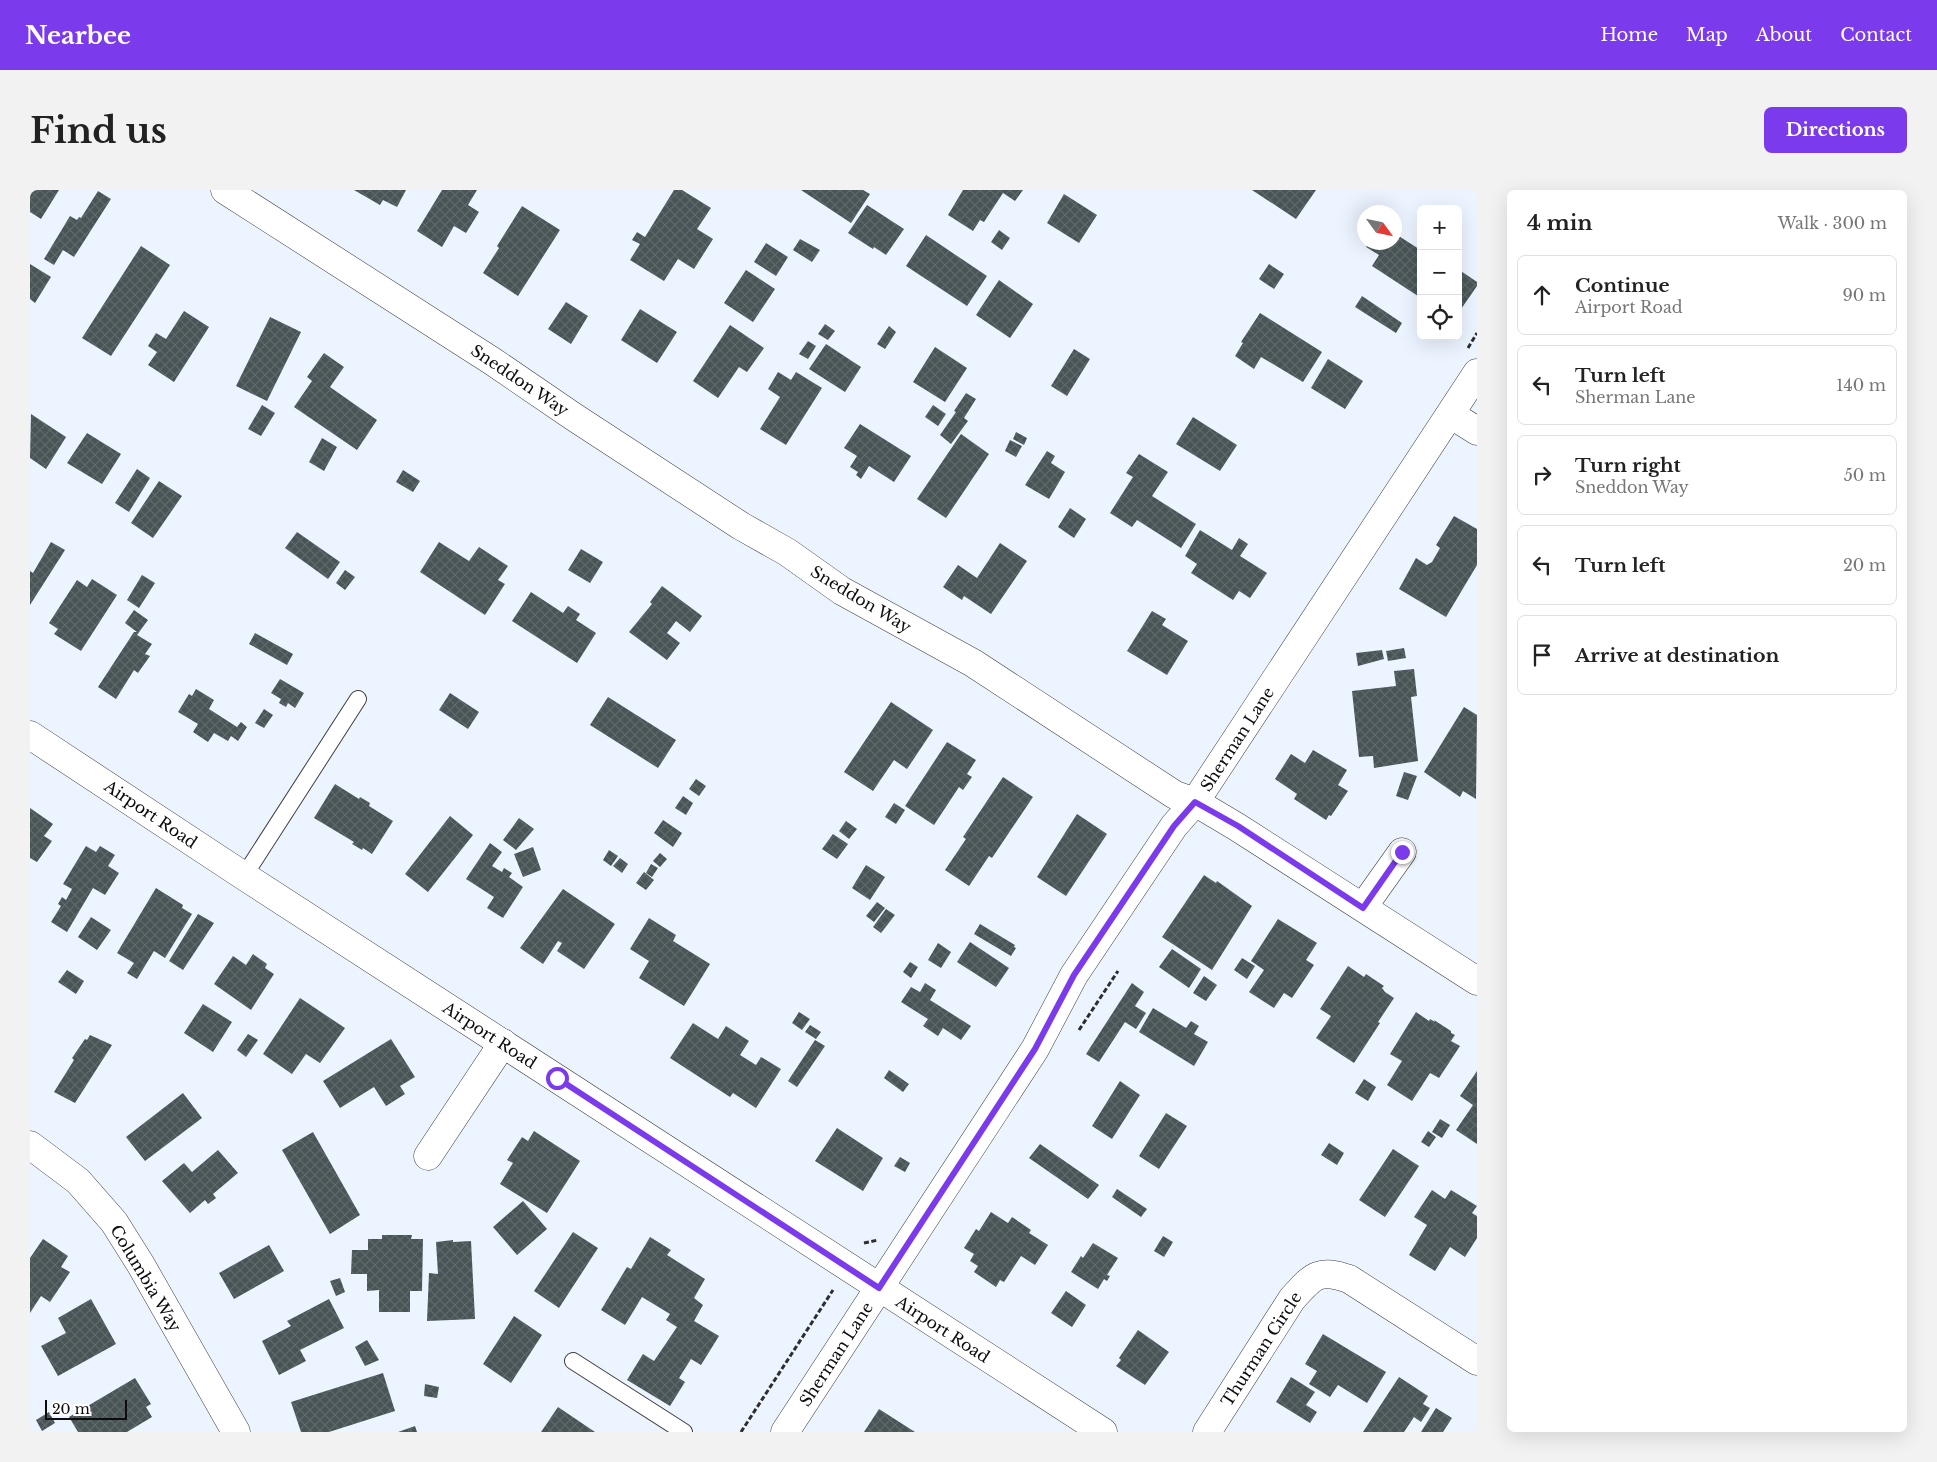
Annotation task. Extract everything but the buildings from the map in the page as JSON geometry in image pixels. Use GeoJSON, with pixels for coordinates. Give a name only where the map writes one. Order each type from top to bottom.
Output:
{"type":"FeatureCollection","features":[{"type":"Feature","properties":{"kind":"street","name":"Sneddon Way"},"geometry":{"type":"LineString","coordinates":[[224,190],[492,361],[734,521],[787,552],[842,591],[972,663],[1175,795],[1195,802],[1238,826],[1477,981]]}},
{"type":"Feature","properties":{"kind":"street","name":"Sherman Lane"},"geometry":{"type":"LineString","coordinates":[[785,1432],[1035,1049],[1074,975],[1174,826],[1195,802],[1450,414],[1470,364]]}},
{"type":"Feature","properties":{"kind":"street"},"geometry":{"type":"LineString","coordinates":[[1450,414],[1477,431]]}},
{"type":"Feature","properties":{"kind":"street","name":"Airport Road"},"geometry":{"type":"LineString","coordinates":[[30,735],[244,876],[1102,1432]]}},
{"type":"Feature","properties":{"kind":"street"},"geometry":{"type":"LineString","coordinates":[[1363,908],[1402,852]]}},
{"type":"Feature","properties":{"kind":"street"},"geometry":{"type":"LineString","coordinates":[[428,1156],[503,1043]]}},
{"type":"Feature","properties":{"kind":"street","name":"Columbia Way"},"geometry":{"type":"LineString","coordinates":[[30,1145],[78,1181],[114,1222],[141,1265],[236,1432]]}},
{"type":"Feature","properties":{"kind":"street","name":"Thurman Circle"},"geometry":{"type":"LineString","coordinates":[[1207,1432],[1292,1299],[1308,1281],[1321,1275],[1330,1273],[1349,1279],[1477,1361]]}},
{"type":"Feature","properties":{"kind":"lane"},"geometry":{"type":"LineString","coordinates":[[244,876],[358,699]]}},
{"type":"Feature","properties":{"kind":"lane"},"geometry":{"type":"LineString","coordinates":[[573,1361],[684,1432]]}},
{"type":"Feature","properties":{"kind":"path"},"geometry":{"type":"LineString","coordinates":[[1470,364],[1477,334]]}},
{"type":"Feature","properties":{"kind":"path"},"geometry":{"type":"LineString","coordinates":[[741,1432],[833,1290],[825,1285]]}},
{"type":"Feature","properties":{"kind":"route"},"geometry":{"type":"LineString","coordinates":[[557,1078],[879,1288],[1035,1049],[1074,975],[1174,826],[1195,802],[1238,826],[1363,908],[1402,852]]}}]}
